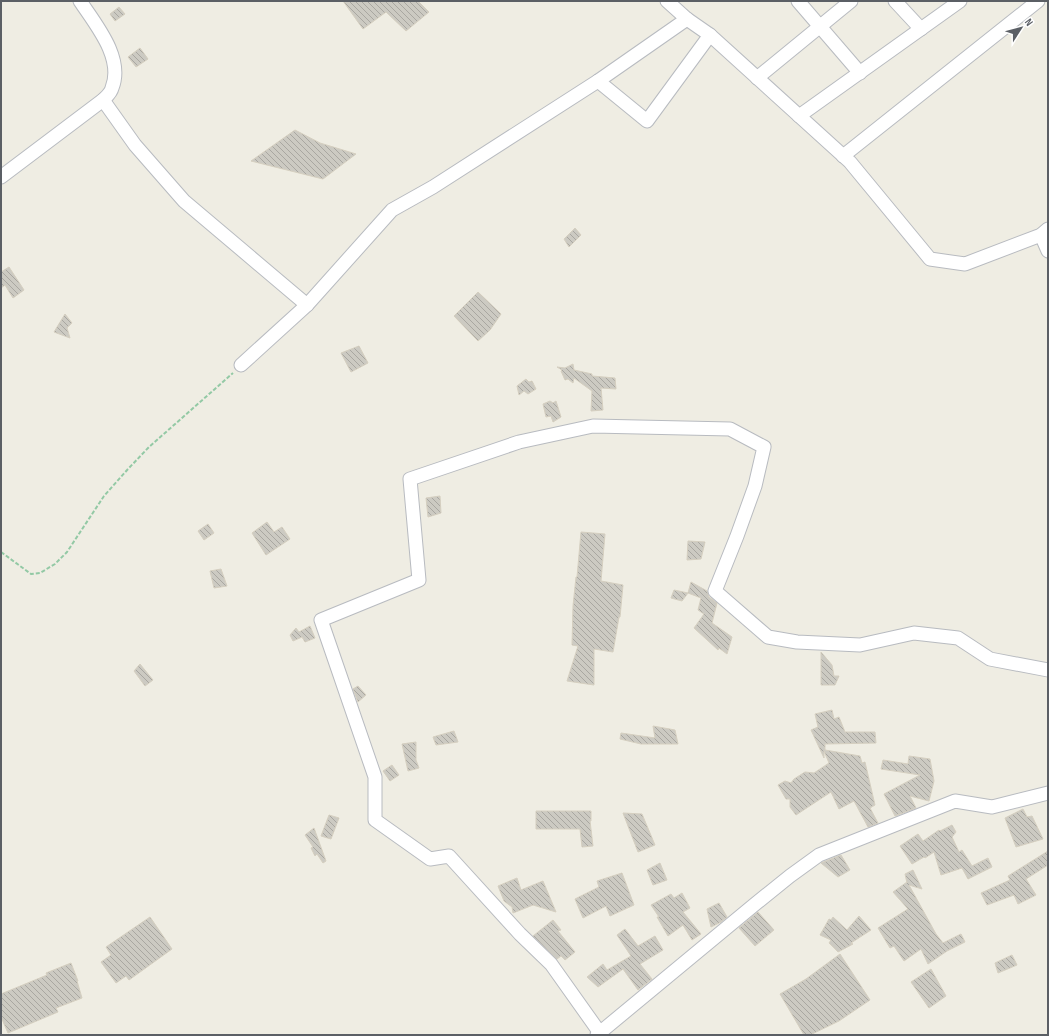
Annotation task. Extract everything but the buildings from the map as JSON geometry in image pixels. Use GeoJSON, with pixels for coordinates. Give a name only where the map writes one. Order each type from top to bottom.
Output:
{"type":"FeatureCollection","features":[{"type":"Feature","properties":{"kind":"street"},"geometry":{"type":"LineString","coordinates":[[1,177],[103,100],[112,90],[116,75],[112,54],[99,29],[80,1]]}},
{"type":"Feature","properties":{"kind":"street"},"geometry":{"type":"LineString","coordinates":[[667,1],[710,35],[850,162],[930,259],[965,264],[1044,232],[1048,251]]}},
{"type":"Feature","properties":{"kind":"street"},"geometry":{"type":"LineString","coordinates":[[798,1],[860,72]]}},
{"type":"Feature","properties":{"kind":"street"},"geometry":{"type":"LineString","coordinates":[[757,78],[851,1]]}},
{"type":"Feature","properties":{"kind":"street"},"geometry":{"type":"LineString","coordinates":[[896,1],[921,29]]}},
{"type":"Feature","properties":{"kind":"street"},"geometry":{"type":"LineString","coordinates":[[799,116],[960,1]]}},
{"type":"Feature","properties":{"kind":"street"},"geometry":{"type":"LineString","coordinates":[[843,156],[1038,1]]}},
{"type":"Feature","properties":{"kind":"street"},"geometry":{"type":"LineString","coordinates":[[241,365],[307,305],[392,210],[433,187],[598,81],[687,18]]}},
{"type":"Feature","properties":{"kind":"street"},"geometry":{"type":"LineString","coordinates":[[598,81],[647,121],[710,35]]}},
{"type":"Feature","properties":{"kind":"street"},"geometry":{"type":"LineString","coordinates":[[103,100],[135,145],[184,201],[307,305]]}},
{"type":"Feature","properties":{"kind":"street"},"geometry":{"type":"LineString","coordinates":[[1048,670],[990,658],[958,638],[914,633],[860,645],[797,642],[768,637],[715,591],[755,486],[764,447],[730,429],[593,426],[519,442],[410,479],[419,580],[321,620],[375,777],[375,820],[430,859],[449,856],[520,934],[551,964],[599,1034],[754,905],[819,855],[955,801],[992,807],[1048,793]]}},
{"type":"Feature","properties":{"kind":"path"},"geometry":{"type":"LineString","coordinates":[[1,552],[31,574],[40,573],[55,564],[67,552],[104,496],[133,464],[149,447],[241,365]]}}]}
